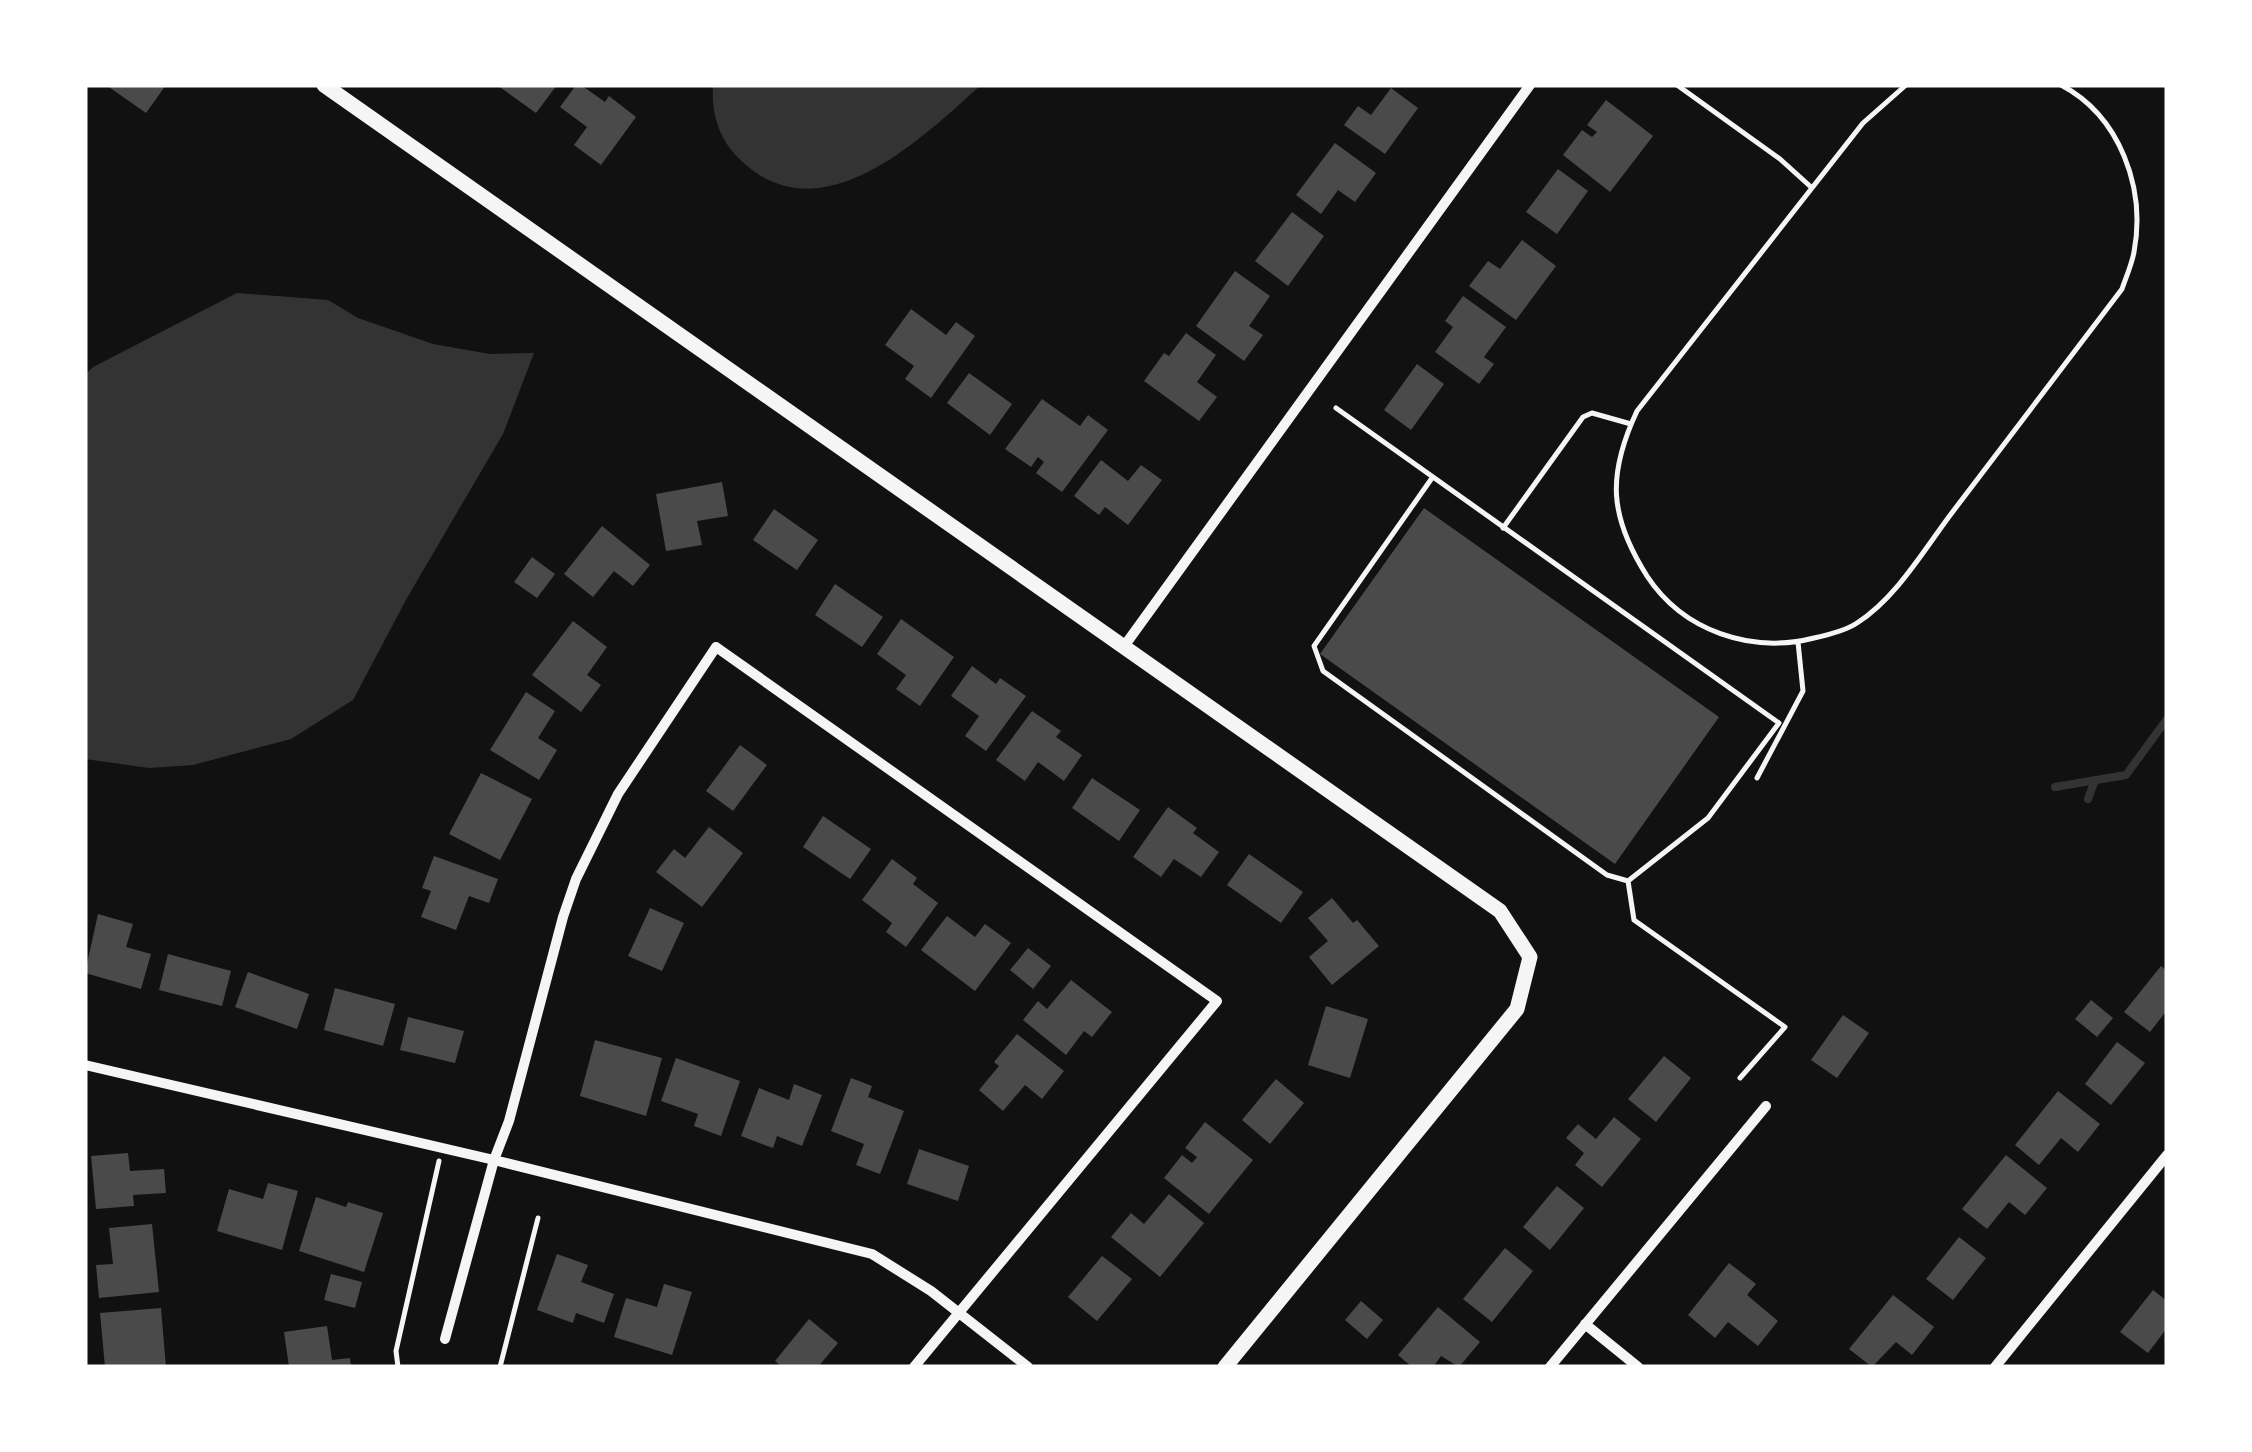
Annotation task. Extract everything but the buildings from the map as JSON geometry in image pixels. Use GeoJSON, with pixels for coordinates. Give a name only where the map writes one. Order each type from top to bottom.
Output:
{"type":"FeatureCollection","features":[{"type":"Feature","properties":{"kind":"street"},"geometry":{"type":"LineString","coordinates":[[324,85],[1500,912],[1530,957],[1516,1009],[1225,1367]]}},
{"type":"Feature","properties":{"kind":"street"},"geometry":{"type":"LineString","coordinates":[[1125,645],[1530,85]]}},
{"type":"Feature","properties":{"kind":"street"},"geometry":{"type":"LineString","coordinates":[[445,1340],[494,1160],[509,1121],[562,917],[576,879],[627,778],[716,647],[1218,1000],[914,1367]]}},
{"type":"Feature","properties":{"kind":"street"},"geometry":{"type":"LineString","coordinates":[[85,1065],[494,1160],[872,1254],[959,1312],[1028,1367]]}},
{"type":"Feature","properties":{"kind":"street"},"geometry":{"type":"LineString","coordinates":[[1550,1367],[1766,1106]]}},
{"type":"Feature","properties":{"kind":"street"},"geometry":{"type":"LineString","coordinates":[[1994,1367],[2167,1155]]}},
{"type":"Feature","properties":{"kind":"street"},"geometry":{"type":"LineString","coordinates":[[1585,1324],[1638,1367]]}},
{"type":"Feature","properties":{"kind":"path"},"geometry":{"type":"LineString","coordinates":[[1677,85],[1780,159],[1811,188]]}},
{"type":"Feature","properties":{"kind":"path"},"geometry":{"type":"LineString","coordinates":[[1906,85],[1863,124],[1811,188],[1636,412],[1620,449],[1614,484],[1629,548],[1656,589],[1685,616],[1712,632],[1773,644],[1798,642],[1856,624],[1882,601],[2122,289],[2134,253],[2133,177],[2116,138],[2076,92],[2061,85]]}},
{"type":"Feature","properties":{"kind":"path"},"geometry":{"type":"LineString","coordinates":[[1336,408],[1782,724]]}},
{"type":"Feature","properties":{"kind":"path"},"geometry":{"type":"LineString","coordinates":[[1502,528],[1583,417],[1592,412],[1631,424]]}},
{"type":"Feature","properties":{"kind":"path"},"geometry":{"type":"LineString","coordinates":[[1432,478],[1314,646],[1322,671],[1607,875],[1628,882]]}},
{"type":"Feature","properties":{"kind":"path"},"geometry":{"type":"LineString","coordinates":[[1628,882],[1708,818],[1782,724],[1803,691],[1798,642]]}},
{"type":"Feature","properties":{"kind":"path"},"geometry":{"type":"LineString","coordinates":[[1757,778],[1782,724]]}},
{"type":"Feature","properties":{"kind":"path"},"geometry":{"type":"LineString","coordinates":[[1628,882],[1634,920],[1785,1027],[1740,1078]]}},
{"type":"Feature","properties":{"kind":"path"},"geometry":{"type":"LineString","coordinates":[[398,1367],[396,1350],[442,1148]]}},
{"type":"Feature","properties":{"kind":"path"},"geometry":{"type":"LineString","coordinates":[[500,1367],[538,1218]]}},
{"type":"Feature","properties":{"kind":"shaded area"},"geometry":{"type":"Polygon","coordinates":[[[713,85],[981,85],[902,152],[840,184],[808,189],[776,183],[737,157],[719,130],[713,85]]]}},
{"type":"Feature","properties":{"kind":"shaded area"},"geometry":{"type":"Polygon","coordinates":[[[237,293],[328,300],[358,318],[433,344],[490,354],[534,353],[503,434],[407,598],[353,700],[291,739],[193,765],[149,768],[85,759],[85,375],[93,367],[237,293]]]}},
{"type":"Feature","properties":{"kind":"waterway"},"geometry":{"type":"LineString","coordinates":[[2055,787],[2126,775],[2167,719]]}},
{"type":"Feature","properties":{"kind":"waterway"},"geometry":{"type":"LineString","coordinates":[[2088,799],[2095,780]]}}]}
